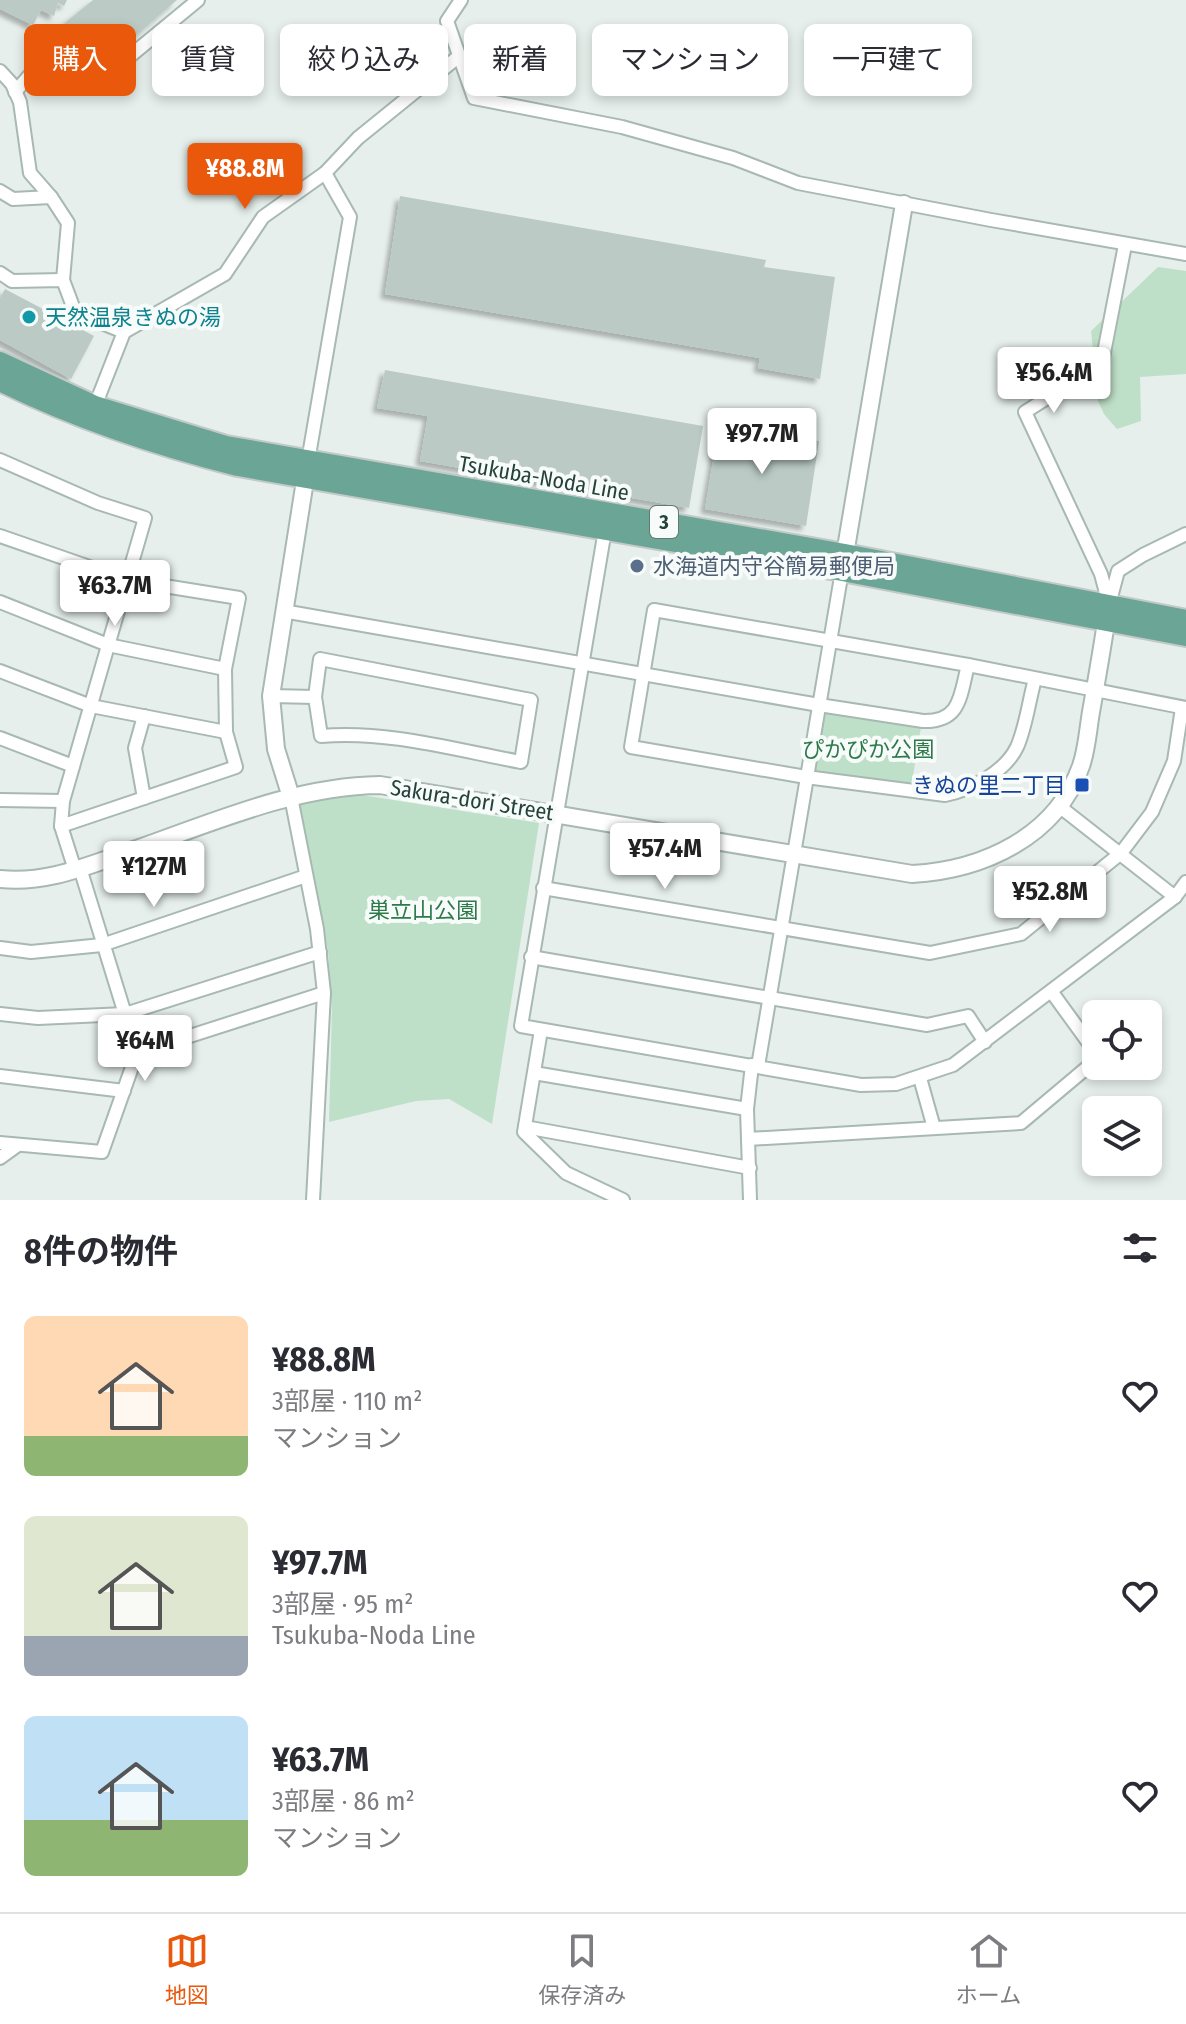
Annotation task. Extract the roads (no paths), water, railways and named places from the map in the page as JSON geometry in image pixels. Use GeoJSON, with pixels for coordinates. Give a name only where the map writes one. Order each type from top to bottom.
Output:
{"type":"FeatureCollection","features":[{"type":"Feature","properties":{"kind":"main road","name":"Tsukuba-Noda Line"},"geometry":{"type":"LineString","coordinates":[[0,362],[95,406],[307,470],[605,530],[844,562]]}},
{"type":"Feature","properties":{"kind":"main road","name":"Tsukuba-Noda Line"},"geometry":{"type":"LineString","coordinates":[[0,381],[91,422],[143,441],[238,466],[307,470],[844,562],[1108,613],[1186,620]]}},
{"type":"Feature","properties":{"kind":"main road","name":"3"},"geometry":{"type":"LineString","coordinates":[[1108,613],[1186,636]]}},
{"type":"Feature","properties":{"kind":"street"},"geometry":{"type":"LineString","coordinates":[[15,92],[56,45],[118,66],[198,0]]}},
{"type":"Feature","properties":{"kind":"street"},"geometry":{"type":"LineString","coordinates":[[461,0],[447,21],[474,98],[622,127],[733,158],[798,183],[1186,254]]}},
{"type":"Feature","properties":{"kind":"street"},"geometry":{"type":"LineString","coordinates":[[95,406],[124,332],[225,274],[263,217],[325,173],[358,138],[458,57]]}},
{"type":"Feature","properties":{"kind":"street"},"geometry":{"type":"LineString","coordinates":[[0,71],[15,92],[24,122],[30,173],[68,223],[63,280],[75,312],[124,332]]}},
{"type":"Feature","properties":{"kind":"street"},"geometry":{"type":"LineString","coordinates":[[313,1200],[324,993],[320,952],[291,797],[276,749],[271,696],[350,217],[325,173]]}},
{"type":"Feature","properties":{"kind":"street"},"geometry":{"type":"LineString","coordinates":[[0,191],[13,199],[51,197]]}},
{"type":"Feature","properties":{"kind":"street"},"geometry":{"type":"LineString","coordinates":[[750,1200],[747,1109],[770,997],[904,204]]}},
{"type":"Feature","properties":{"kind":"street"},"geometry":{"type":"LineString","coordinates":[[1108,613],[1101,574],[1025,412],[1102,363],[1125,245]]}},
{"type":"Feature","properties":{"kind":"street"},"geometry":{"type":"LineString","coordinates":[[0,273],[12,281],[63,280]]}},
{"type":"Feature","properties":{"kind":"street"},"geometry":{"type":"LineString","coordinates":[[0,460],[98,503],[145,518],[63,801],[61,826],[137,1053],[102,1152],[0,1143]]}},
{"type":"Feature","properties":{"kind":"street"},"geometry":{"type":"LineString","coordinates":[[605,530],[521,1026],[861,1085],[896,1084],[953,1065],[1175,897],[1186,882]]}},
{"type":"Feature","properties":{"kind":"street"},"geometry":{"type":"LineString","coordinates":[[1108,613],[1118,571],[1186,534]]}},
{"type":"Feature","properties":{"kind":"street"},"geometry":{"type":"LineString","coordinates":[[0,536],[127,580],[239,598],[225,669],[226,732],[236,767],[61,826]]}},
{"type":"Feature","properties":{"kind":"street"},"geometry":{"type":"LineString","coordinates":[[0,602],[108,645],[225,669]]}},
{"type":"Feature","properties":{"kind":"street"},"geometry":{"type":"LineString","coordinates":[[543,888],[930,953],[1021,934],[1121,853],[1152,812],[1174,761],[1184,708],[968,665],[654,610],[631,747],[911,792],[945,795],[964,792],[999,769],[1017,748],[1035,679]]}},
{"type":"Feature","properties":{"kind":"street"},"geometry":{"type":"LineString","coordinates":[[283,611],[819,705],[939,721],[951,715],[960,699],[968,665]]}},
{"type":"Feature","properties":{"kind":"street","name":"Sakura-dori Street"},"geometry":{"type":"LineString","coordinates":[[0,879],[36,879],[77,869],[291,797],[335,787],[380,785],[912,874],[964,868],[1017,844],[1059,806],[1082,763],[1108,613]]}},
{"type":"Feature","properties":{"kind":"street"},"geometry":{"type":"LineString","coordinates":[[320,659],[531,700],[521,762],[351,733],[321,736],[315,697],[320,659]]}},
{"type":"Feature","properties":{"kind":"street"},"geometry":{"type":"LineString","coordinates":[[0,671],[91,706],[226,732]]}},
{"type":"Feature","properties":{"kind":"street"},"geometry":{"type":"LineString","coordinates":[[271,696],[315,697]]}},
{"type":"Feature","properties":{"kind":"street"},"geometry":{"type":"LineString","coordinates":[[144,716],[135,748],[144,798]]}},
{"type":"Feature","properties":{"kind":"street"},"geometry":{"type":"LineString","coordinates":[[0,738],[73,766]]}},
{"type":"Feature","properties":{"kind":"street"},"geometry":{"type":"LineString","coordinates":[[0,800],[63,801]]}},
{"type":"Feature","properties":{"kind":"street"},"geometry":{"type":"LineString","coordinates":[[1059,806],[1175,897]]}},
{"type":"Feature","properties":{"kind":"street"},"geometry":{"type":"LineString","coordinates":[[0,948],[31,952],[102,945],[306,876]]}},
{"type":"Feature","properties":{"kind":"street"},"geometry":{"type":"LineString","coordinates":[[0,1014],[38,1018],[125,1014],[320,952]]}},
{"type":"Feature","properties":{"kind":"street"},"geometry":{"type":"LineString","coordinates":[[531,957],[927,1025],[968,1016],[985,1042]]}},
{"type":"Feature","properties":{"kind":"street"},"geometry":{"type":"LineString","coordinates":[[1051,991],[1082,1034]]}},
{"type":"Feature","properties":{"kind":"street"},"geometry":{"type":"LineString","coordinates":[[137,1053],[324,993]]}},
{"type":"Feature","properties":{"kind":"street"},"geometry":{"type":"LineString","coordinates":[[541,1030],[524,1132],[566,1173],[623,1200]]}},
{"type":"Feature","properties":{"kind":"street"},"geometry":{"type":"LineString","coordinates":[[748,1139],[1021,1123],[1082,1072]]}},
{"type":"Feature","properties":{"kind":"street"},"geometry":{"type":"LineString","coordinates":[[534,1073],[747,1109]]}},
{"type":"Feature","properties":{"kind":"street"},"geometry":{"type":"LineString","coordinates":[[0,1076],[124,1091]]}},
{"type":"Feature","properties":{"kind":"street"},"geometry":{"type":"LineString","coordinates":[[920,1078],[934,1128]]}},
{"type":"Feature","properties":{"kind":"street"},"geometry":{"type":"LineString","coordinates":[[525,1127],[750,1168]]}},
{"type":"Feature","properties":{"kind":"street"},"geometry":{"type":"LineString","coordinates":[[0,1158],[18,1145]]}},
{"type":"Feature","properties":{"kind":"place","name":"天然温泉きぬの湯"},"geometry":{"type":"Point","coordinates":[29,317]}},
{"type":"Feature","properties":{"kind":"place","name":"水海道内守谷簡易郵便局"},"geometry":{"type":"Point","coordinates":[637,566]}},
{"type":"Feature","properties":{"kind":"place","name":"きぬの里二丁目"},"geometry":{"type":"Point","coordinates":[1082,785]}},
{"type":"Feature","properties":{"kind":"park label","name":"ぴかぴか公園"},"geometry":{"type":"Point","coordinates":[868,749]}},
{"type":"Feature","properties":{"kind":"park label","name":"巣立山公園"},"geometry":{"type":"Point","coordinates":[423,910]}}]}
